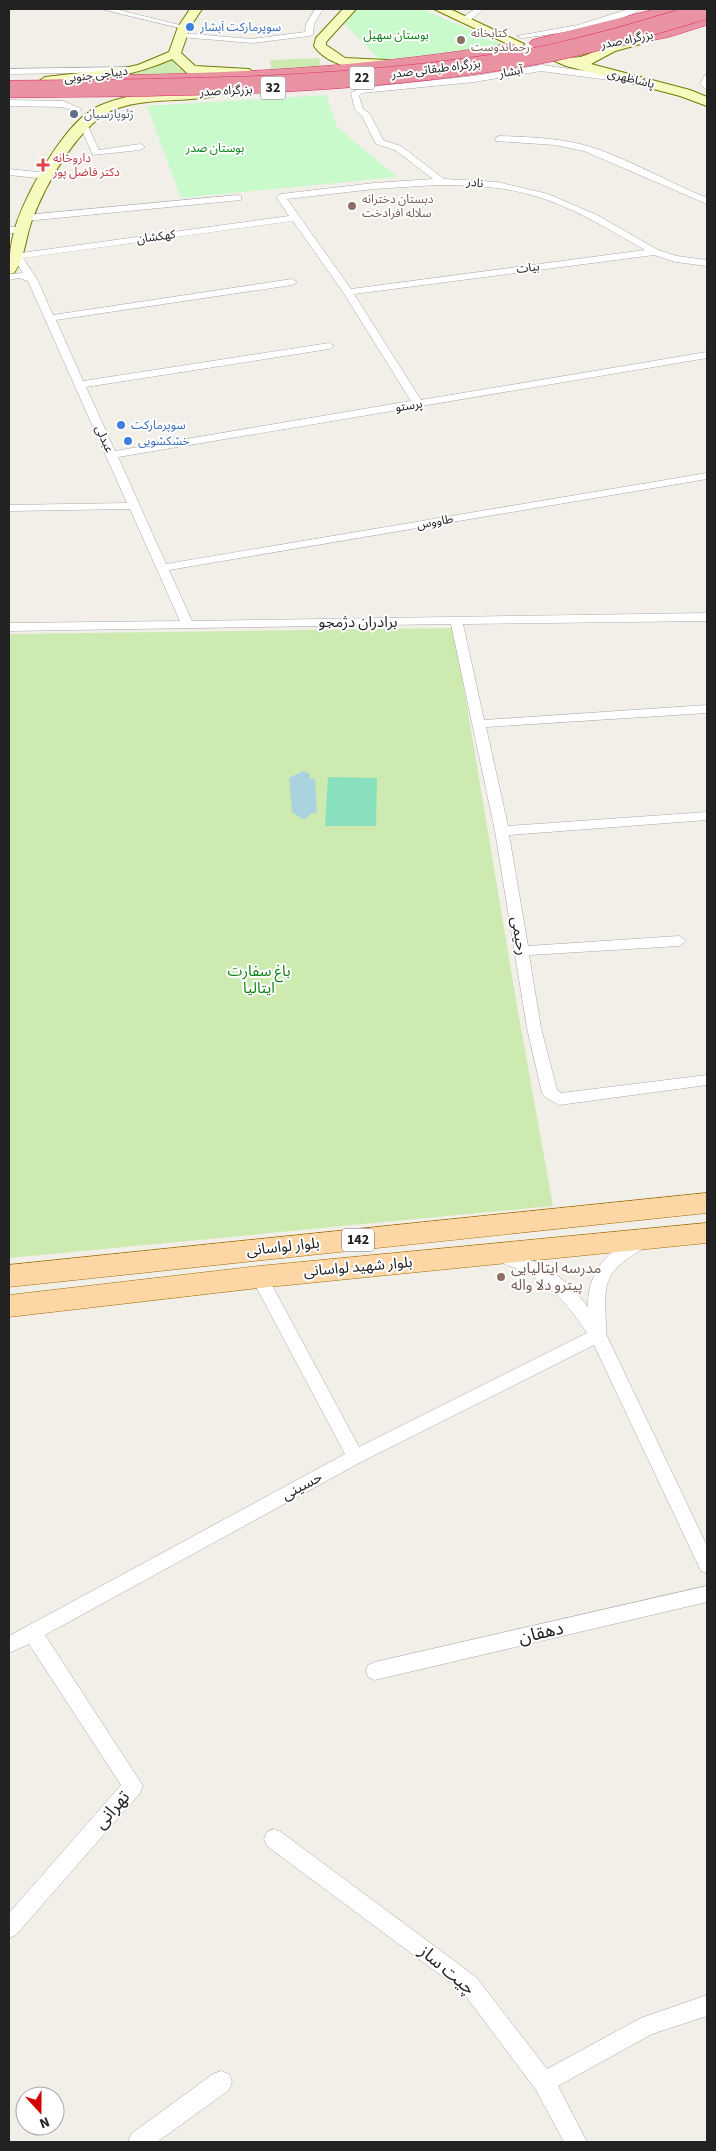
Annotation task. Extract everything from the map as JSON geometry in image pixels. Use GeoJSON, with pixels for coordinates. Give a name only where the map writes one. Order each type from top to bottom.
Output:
{"type":"FeatureCollection","features":[{"type":"Feature","properties":{"kind":"highway"},"geometry":{"type":"LineString","coordinates":[[537,50],[651,9]]}},
{"type":"Feature","properties":{"kind":"highway","name":"بزرگراه صدر"},"geometry":{"type":"LineString","coordinates":[[9,94],[215,92],[388,79],[537,50],[671,9]]}},
{"type":"Feature","properties":{"kind":"highway","name":"بزرگراه طبقاتی صدر"},"geometry":{"type":"LineString","coordinates":[[9,81],[232,78],[390,67],[544,45],[642,21],[678,9]]}},
{"type":"Feature","properties":{"kind":"highway","name":"بزرگراه طبقاتی صدر"},"geometry":{"type":"LineString","coordinates":[[9,89],[218,87],[404,74],[567,49],[707,10]]}},
{"type":"Feature","properties":{"kind":"highway","name":"بزرگراه صدر"},"geometry":{"type":"LineString","coordinates":[[9,81],[288,74],[423,62],[517,43],[562,58],[669,32],[707,20]]}},
{"type":"Feature","properties":{"kind":"main road"},"geometry":{"type":"LineString","coordinates":[[196,9],[182,31],[174,54],[185,66],[199,72],[288,74]]}},
{"type":"Feature","properties":{"kind":"main road"},"geometry":{"type":"LineString","coordinates":[[350,9],[320,40],[320,46],[328,55],[345,61],[366,64],[423,62]]}},
{"type":"Feature","properties":{"kind":"main road"},"geometry":{"type":"LineString","coordinates":[[434,9],[465,20]]}},
{"type":"Feature","properties":{"kind":"main road"},"geometry":{"type":"LineString","coordinates":[[440,9],[517,43]]}},
{"type":"Feature","properties":{"kind":"main road","name":"دیباجی جنوبی"},"geometry":{"type":"LineString","coordinates":[[45,81],[124,72],[142,68],[174,54]]}},
{"type":"Feature","properties":{"kind":"main road","name":"پاشاظهری"},"geometry":{"type":"LineString","coordinates":[[562,58],[632,80],[685,93],[707,102]]}},
{"type":"Feature","properties":{"kind":"main road"},"geometry":{"type":"LineString","coordinates":[[9,270],[18,256],[19,226],[47,176],[83,124],[95,113],[113,105],[134,100],[215,92]]}},
{"type":"Feature","properties":{"kind":"main road","name":"بلوار لواسانی"},"geometry":{"type":"LineString","coordinates":[[9,1276],[707,1203]]}},
{"type":"Feature","properties":{"kind":"main road","name":"بلوار شهید لواسانی"},"geometry":{"type":"LineString","coordinates":[[9,1306],[259,1277],[648,1238],[707,1234]]}},
{"type":"Feature","properties":{"kind":"street"},"geometry":{"type":"LineString","coordinates":[[104,9],[182,31],[252,41],[309,34],[310,24],[319,9]]}},
{"type":"Feature","properties":{"kind":"street"},"geometry":{"type":"LineString","coordinates":[[465,20],[480,9]]}},
{"type":"Feature","properties":{"kind":"street"},"geometry":{"type":"LineString","coordinates":[[517,43],[593,23],[636,9]]}},
{"type":"Feature","properties":{"kind":"street"},"geometry":{"type":"LineString","coordinates":[[9,72],[142,68]]}},
{"type":"Feature","properties":{"kind":"street","name":"آبشار"},"geometry":{"type":"LineString","coordinates":[[440,180],[398,148],[379,142],[366,114],[359,110],[354,95],[360,92],[474,79],[541,68],[632,80]]}},
{"type":"Feature","properties":{"kind":"street"},"geometry":{"type":"LineString","coordinates":[[9,103],[63,104],[78,109]]}},
{"type":"Feature","properties":{"kind":"street"},"geometry":{"type":"LineString","coordinates":[[19,114],[22,104]]}},
{"type":"Feature","properties":{"kind":"street"},"geometry":{"type":"LineString","coordinates":[[83,124],[96,153],[140,147]]}},
{"type":"Feature","properties":{"kind":"street"},"geometry":{"type":"LineString","coordinates":[[499,139],[526,140],[585,148],[624,163],[676,189],[707,200]]}},
{"type":"Feature","properties":{"kind":"street"},"geometry":{"type":"LineString","coordinates":[[9,172],[47,176]]}},
{"type":"Feature","properties":{"kind":"street","name":"نادر"},"geometry":{"type":"LineString","coordinates":[[294,218],[282,197],[440,180],[476,182],[528,191],[568,205],[602,221],[655,252]]}},
{"type":"Feature","properties":{"kind":"street"},"geometry":{"type":"LineString","coordinates":[[19,226],[238,198]]}},
{"type":"Feature","properties":{"kind":"street"},"geometry":{"type":"LineString","coordinates":[[294,218],[348,292],[418,404]]}},
{"type":"Feature","properties":{"kind":"street","name":"کهکشان"},"geometry":{"type":"LineString","coordinates":[[18,256],[294,218]]}},
{"type":"Feature","properties":{"kind":"street","name":"بیات"},"geometry":{"type":"LineString","coordinates":[[348,292],[655,252],[676,259],[707,264]]}},
{"type":"Feature","properties":{"kind":"street","name":"عبدلی"},"geometry":{"type":"LineString","coordinates":[[18,256],[32,279],[50,318],[187,623]]}},
{"type":"Feature","properties":{"kind":"street"},"geometry":{"type":"LineString","coordinates":[[9,277],[19,275],[32,279]]}},
{"type":"Feature","properties":{"kind":"street"},"geometry":{"type":"LineString","coordinates":[[50,318],[292,282]]}},
{"type":"Feature","properties":{"kind":"street"},"geometry":{"type":"LineString","coordinates":[[80,385],[329,346]]}},
{"type":"Feature","properties":{"kind":"street","name":"پرستو"},"geometry":{"type":"LineString","coordinates":[[111,455],[707,355]]}},
{"type":"Feature","properties":{"kind":"street","name":"طاووس"},"geometry":{"type":"LineString","coordinates":[[162,568],[707,476]]}},
{"type":"Feature","properties":{"kind":"street"},"geometry":{"type":"LineString","coordinates":[[9,508],[134,506]]}},
{"type":"Feature","properties":{"kind":"street","name":"برادران دژمجو"},"geometry":{"type":"LineString","coordinates":[[9,627],[707,617]]}},
{"type":"Feature","properties":{"kind":"street","name":"رحیمی"},"geometry":{"type":"LineString","coordinates":[[457,622],[502,831],[534,1028],[550,1093],[559,1099],[707,1080]]}},
{"type":"Feature","properties":{"kind":"street"},"geometry":{"type":"LineString","coordinates":[[479,724],[707,709]]}},
{"type":"Feature","properties":{"kind":"street"},"geometry":{"type":"LineString","coordinates":[[502,831],[707,816]]}},
{"type":"Feature","properties":{"kind":"street"},"geometry":{"type":"LineString","coordinates":[[522,951],[679,941]]}},
{"type":"Feature","properties":{"kind":"street"},"geometry":{"type":"LineString","coordinates":[[598,1335],[595,1294],[608,1262],[617,1254],[648,1238]]}},
{"type":"Feature","properties":{"kind":"street"},"geometry":{"type":"LineString","coordinates":[[494,1254],[526,1264],[550,1275],[570,1294],[598,1335],[707,1565]]}},
{"type":"Feature","properties":{"kind":"street"},"geometry":{"type":"LineString","coordinates":[[259,1277],[355,1457]]}},
{"type":"Feature","properties":{"kind":"street","name":"حسینی"},"geometry":{"type":"LineString","coordinates":[[9,1645],[355,1457],[598,1335]]}},
{"type":"Feature","properties":{"kind":"street","name":"دهقان"},"geometry":{"type":"LineString","coordinates":[[374,1671],[707,1594]]}},
{"type":"Feature","properties":{"kind":"street","name":"تهرانی"},"geometry":{"type":"LineString","coordinates":[[9,1928],[133,1786],[32,1632]]}},
{"type":"Feature","properties":{"kind":"street","name":"چیت ساز"},"geometry":{"type":"LineString","coordinates":[[274,1838],[468,1984],[544,2082],[576,2142]]}},
{"type":"Feature","properties":{"kind":"street"},"geometry":{"type":"LineString","coordinates":[[544,2082],[648,2025],[707,2006]]}},
{"type":"Feature","properties":{"kind":"street"},"geometry":{"type":"LineString","coordinates":[[139,2142],[220,2082]]}},
{"type":"Feature","properties":{"kind":"green space","name":"بوستان سهیل"},"geometry":{"type":"Polygon","coordinates":[[[357,9],[422,9],[507,46],[382,62],[344,23],[344,20],[357,9]]]}},
{"type":"Feature","properties":{"kind":"green space"},"geometry":{"type":"Polygon","coordinates":[[[171,58],[177,67],[197,74],[118,77],[151,69],[171,58]]]}},
{"type":"Feature","properties":{"kind":"green space"},"geometry":{"type":"Polygon","coordinates":[[[319,58],[321,67],[271,69],[270,60],[319,58]]]}},
{"type":"Feature","properties":{"kind":"green space","name":"بوستان صدر"},"geometry":{"type":"Polygon","coordinates":[[[326,95],[337,127],[397,177],[181,198],[147,106],[326,95]]]}},
{"type":"Feature","properties":{"kind":"green space","name":"باغ سفارت ایتالیا"},"geometry":{"type":"Polygon","coordinates":[[[454,628],[517,1006],[553,1206],[9,1258],[9,634],[454,628]]]}},
{"type":"Feature","properties":{"kind":"green space"},"geometry":{"type":"Polygon","coordinates":[[[328,777],[377,778],[376,826],[325,826],[328,777]]]}},
{"type":"Feature","properties":{"kind":"water"},"geometry":{"type":"Polygon","coordinates":[[[303,771],[310,774],[310,779],[315,779],[317,813],[312,813],[304,820],[292,812],[289,778],[303,771]]]}},
{"type":"Feature","properties":{"kind":"place","name":"سوپرمارکت آبشار"},"geometry":{"type":"Point","coordinates":[190,27]}},
{"type":"Feature","properties":{"kind":"place","name":"کتابخانه رحماندوست"},"geometry":{"type":"Point","coordinates":[461,40]}},
{"type":"Feature","properties":{"kind":"place","name":"ژئوپارسیان"},"geometry":{"type":"Point","coordinates":[74,114]}},
{"type":"Feature","properties":{"kind":"place","name":"داروخانه دکتر فاضل پور"},"geometry":{"type":"Point","coordinates":[43,165]}},
{"type":"Feature","properties":{"kind":"place","name":"دبستان دخترانه سلاله افرادخت"},"geometry":{"type":"Point","coordinates":[352,206]}},
{"type":"Feature","properties":{"kind":"place","name":"سوپرمارکت"},"geometry":{"type":"Point","coordinates":[121,425]}},
{"type":"Feature","properties":{"kind":"place","name":"خشکشویی"},"geometry":{"type":"Point","coordinates":[128,441]}},
{"type":"Feature","properties":{"kind":"place","name":"مدرسه ایتالیایی پیترو دلا واله"},"geometry":{"type":"Point","coordinates":[501,1277]}}]}
